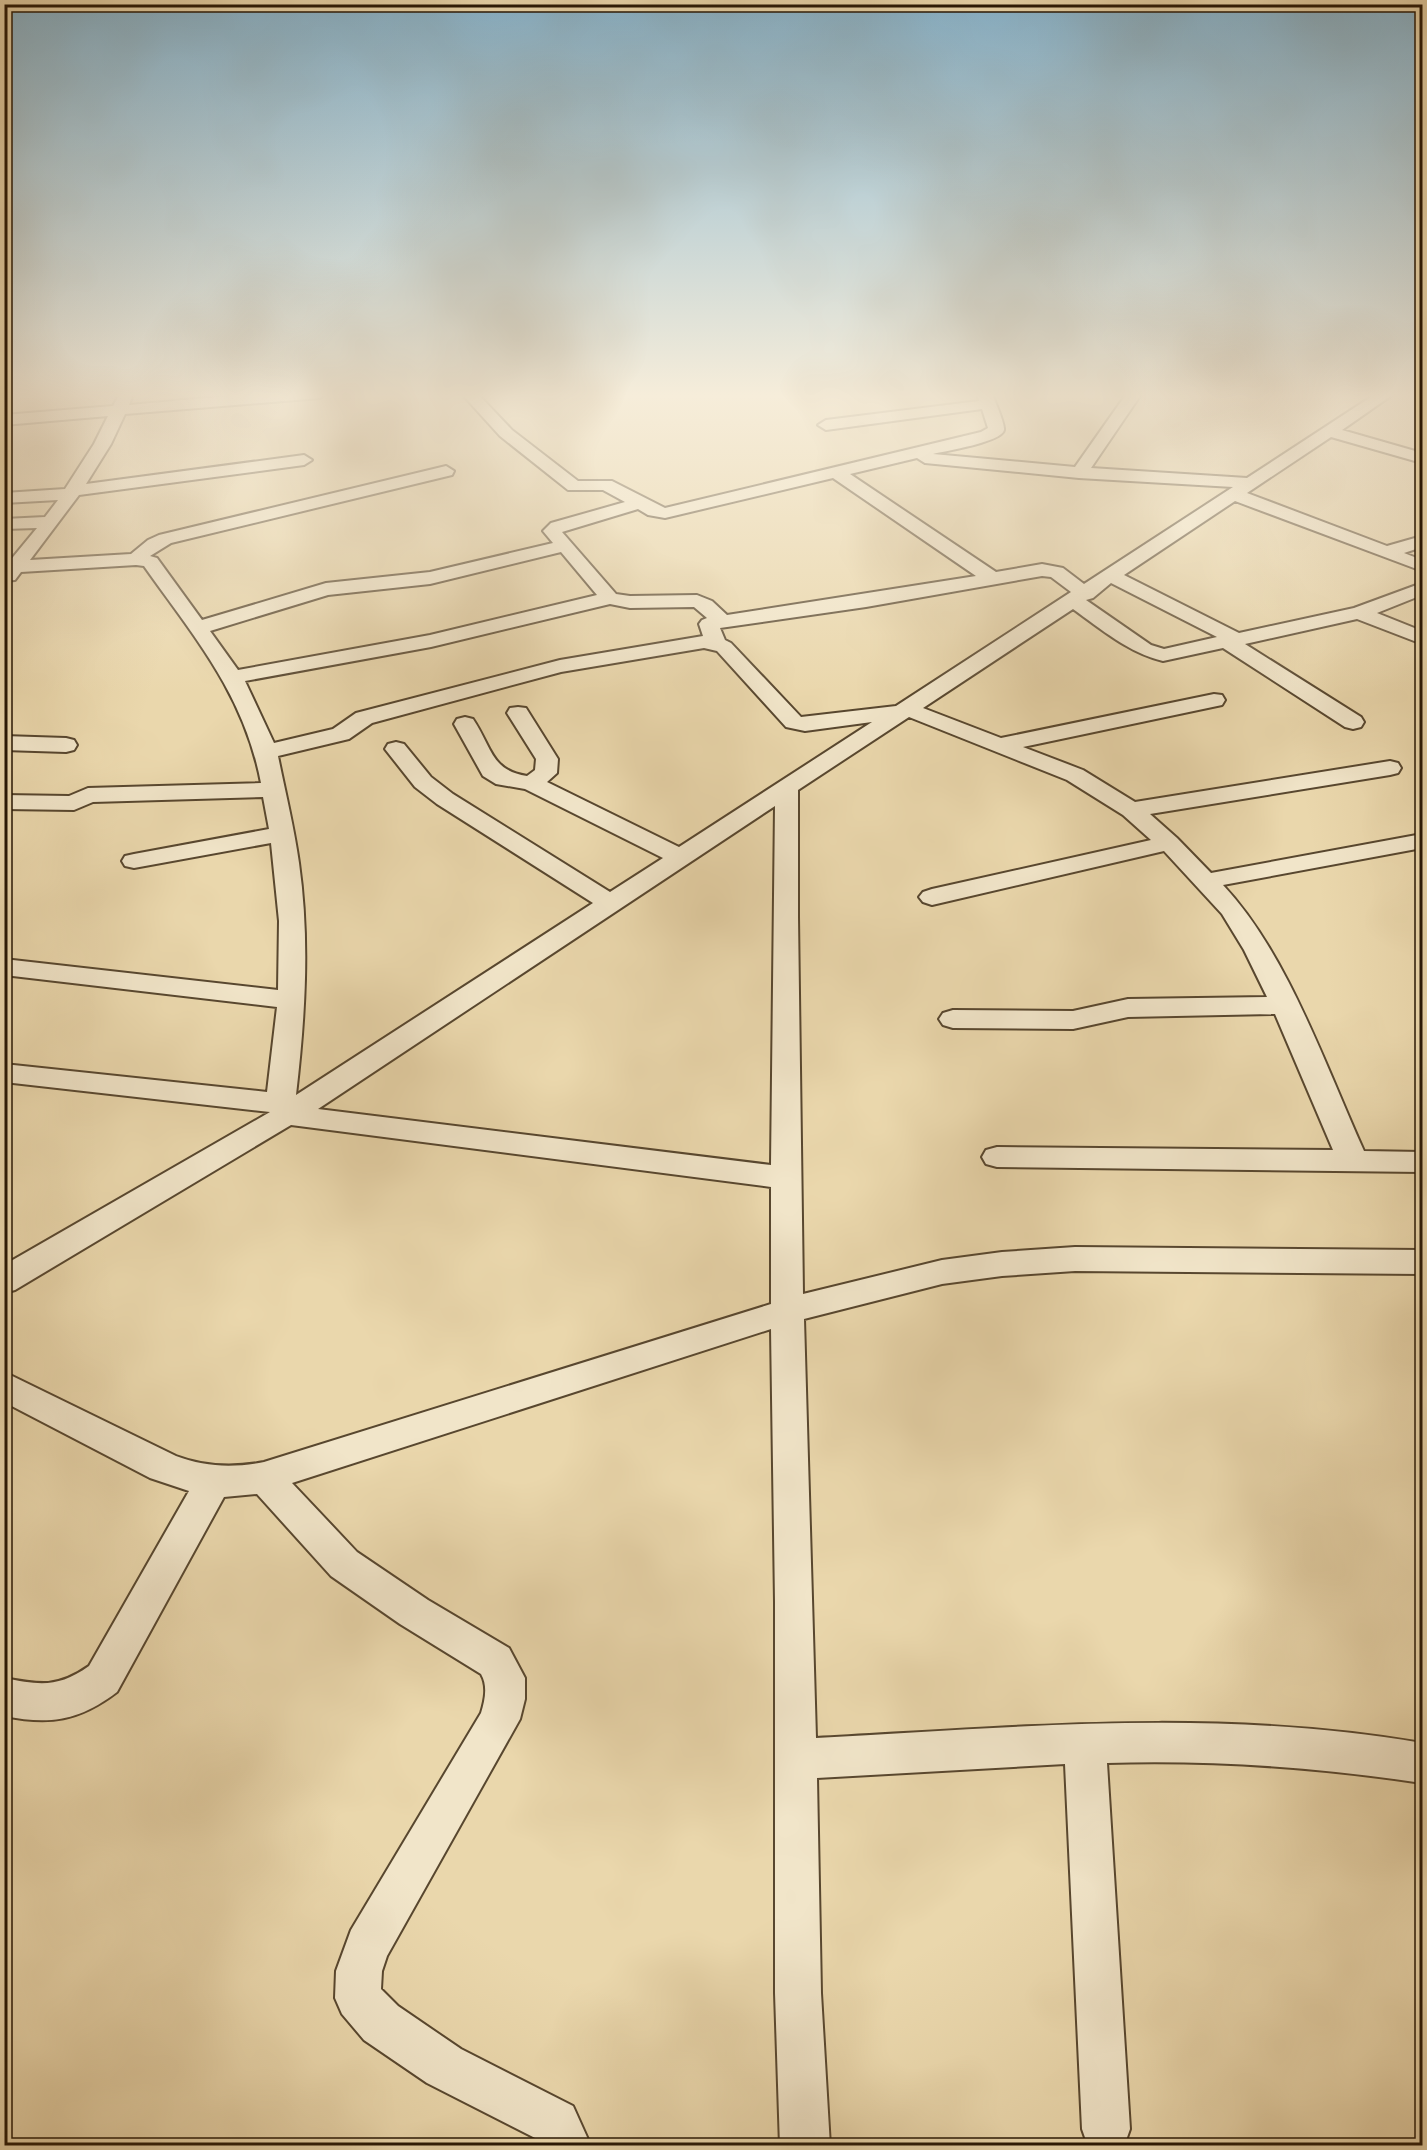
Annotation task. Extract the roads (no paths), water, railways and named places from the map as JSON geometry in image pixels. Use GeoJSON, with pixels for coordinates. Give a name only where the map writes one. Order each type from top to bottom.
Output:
{"type":"FeatureCollection","features":[{"type":"Feature","properties":{"kind":"street"},"geometry":{"type":"LineString","coordinates":[[4,498],[56,493]]}},
{"type":"Feature","properties":{"kind":"street"},"geometry":{"type":"LineString","coordinates":[[10,574],[52,522],[70,493]]}},
{"type":"Feature","properties":{"kind":"street"},"geometry":{"type":"LineString","coordinates":[[136,559],[154,544],[165,539],[354,493]]}},
{"type":"Feature","properties":{"kind":"street"},"geometry":{"type":"LineString","coordinates":[[623,493],[660,513],[674,513],[754,493]]}},
{"type":"Feature","properties":{"kind":"street"},"geometry":{"type":"LineString","coordinates":[[867,493],[993,579]]}},
{"type":"Feature","properties":{"kind":"street"},"geometry":{"type":"LineString","coordinates":[[4,1281],[290,1108],[612,904],[1236,493]]}},
{"type":"Feature","properties":{"kind":"street"},"geometry":{"type":"LineString","coordinates":[[1253,493],[1422,566]]}},
{"type":"Feature","properties":{"kind":"street"},"geometry":{"type":"LineString","coordinates":[[610,598],[552,531],[555,527],[641,503]]}},
{"type":"Feature","properties":{"kind":"street"},"geometry":{"type":"LineString","coordinates":[[4,524],[52,522]]}},
{"type":"Feature","properties":{"kind":"street"},"geometry":{"type":"LineString","coordinates":[[1387,552],[1422,541]]}},
{"type":"Feature","properties":{"kind":"street"},"geometry":{"type":"LineString","coordinates":[[198,628],[326,589],[430,578],[564,546]]}},
{"type":"Feature","properties":{"kind":"street"},"geometry":{"type":"LineString","coordinates":[[10,574],[136,559],[144,560],[154,566],[233,677],[247,704],[266,752],[282,834],[292,921],[290,1108]]}},
{"type":"Feature","properties":{"kind":"street"},"geometry":{"type":"LineString","coordinates":[[266,752],[341,734],[364,718],[551,668],[628,653],[704,642],[719,633],[855,603],[1052,570],[1080,597],[1144,649],[1155,654],[1170,654],[1359,613],[1422,589]]}},
{"type":"Feature","properties":{"kind":"street"},"geometry":{"type":"LineString","coordinates":[[1111,576],[1232,641],[1353,722]]}},
{"type":"Feature","properties":{"kind":"street"},"geometry":{"type":"LineString","coordinates":[[233,677],[423,643],[610,598],[630,602],[698,602],[705,605],[724,647],[794,722],[805,724],[908,710],[1075,776],[1131,810],[1169,843],[1232,910],[1257,950],[1285,1005],[1353,1161]]}},
{"type":"Feature","properties":{"kind":"street"},"geometry":{"type":"LineString","coordinates":[[1359,613],[1422,638]]}},
{"type":"Feature","properties":{"kind":"street"},"geometry":{"type":"LineString","coordinates":[[1001,745],[1214,700]]}},
{"type":"Feature","properties":{"kind":"street"},"geometry":{"type":"LineString","coordinates":[[518,712],[547,759],[546,773],[531,783]]}},
{"type":"Feature","properties":{"kind":"street"},"geometry":{"type":"LineString","coordinates":[[465,724],[491,771],[504,779],[531,783],[682,858]]}},
{"type":"Feature","properties":{"kind":"street"},"geometry":{"type":"LineString","coordinates":[[4,743],[66,745]]}},
{"type":"Feature","properties":{"kind":"street"},"geometry":{"type":"LineString","coordinates":[[396,749],[423,782],[444,799],[612,904]]}},
{"type":"Feature","properties":{"kind":"street"},"geometry":{"type":"LineString","coordinates":[[1131,810],[1390,768]]}},
{"type":"Feature","properties":{"kind":"street"},"geometry":{"type":"LineString","coordinates":[[787,789],[785,917],[787,1311],[798,1993],[805,2145]]}},
{"type":"Feature","properties":{"kind":"street"},"geometry":{"type":"LineString","coordinates":[[4,802],[74,803],[88,795],[274,790]]}},
{"type":"Feature","properties":{"kind":"street"},"geometry":{"type":"LineString","coordinates":[[134,861],[282,834]]}},
{"type":"Feature","properties":{"kind":"street"},"geometry":{"type":"LineString","coordinates":[[1206,881],[1422,841]]}},
{"type":"Feature","properties":{"kind":"street"},"geometry":{"type":"LineString","coordinates":[[932,897],[1169,843]]}},
{"type":"Feature","properties":{"kind":"street"},"geometry":{"type":"LineString","coordinates":[[4,967],[291,1000]]}},
{"type":"Feature","properties":{"kind":"street"},"geometry":{"type":"LineString","coordinates":[[953,1019],[1073,1020],[1136,1008],[1285,1005]]}},
{"type":"Feature","properties":{"kind":"street"},"geometry":{"type":"LineString","coordinates":[[4,1073],[290,1108],[786,1178]]}},
{"type":"Feature","properties":{"kind":"street"},"geometry":{"type":"LineString","coordinates":[[997,1156],[1422,1162]]}},
{"type":"Feature","properties":{"kind":"street"},"geometry":{"type":"LineString","coordinates":[[4,1386],[163,1467],[188,1477],[213,1483],[240,1482],[264,1477],[787,1311],[931,1274],[1002,1264],[1075,1259],[1194,1258],[1422,1262]]}},
{"type":"Feature","properties":{"kind":"street"},"geometry":{"type":"LineString","coordinates":[[264,1477],[344,1563],[414,1612],[495,1661],[506,1678],[505,1699],[500,1719],[367,1946],[359,1971],[358,1998],[381,2023],[444,2066],[556,2123],[567,2145]]}},
{"type":"Feature","properties":{"kind":"street"},"geometry":{"type":"LineString","coordinates":[[4,1697],[31,1702],[64,1702],[85,1694],[103,1679],[213,1483]]}},
{"type":"Feature","properties":{"kind":"street"},"geometry":{"type":"LineString","coordinates":[[795,1759],[1085,1744],[1227,1744],[1317,1748],[1422,1763]]}},
{"type":"Feature","properties":{"kind":"street"},"geometry":{"type":"LineString","coordinates":[[1085,1744],[1106,2129]]}}]}
